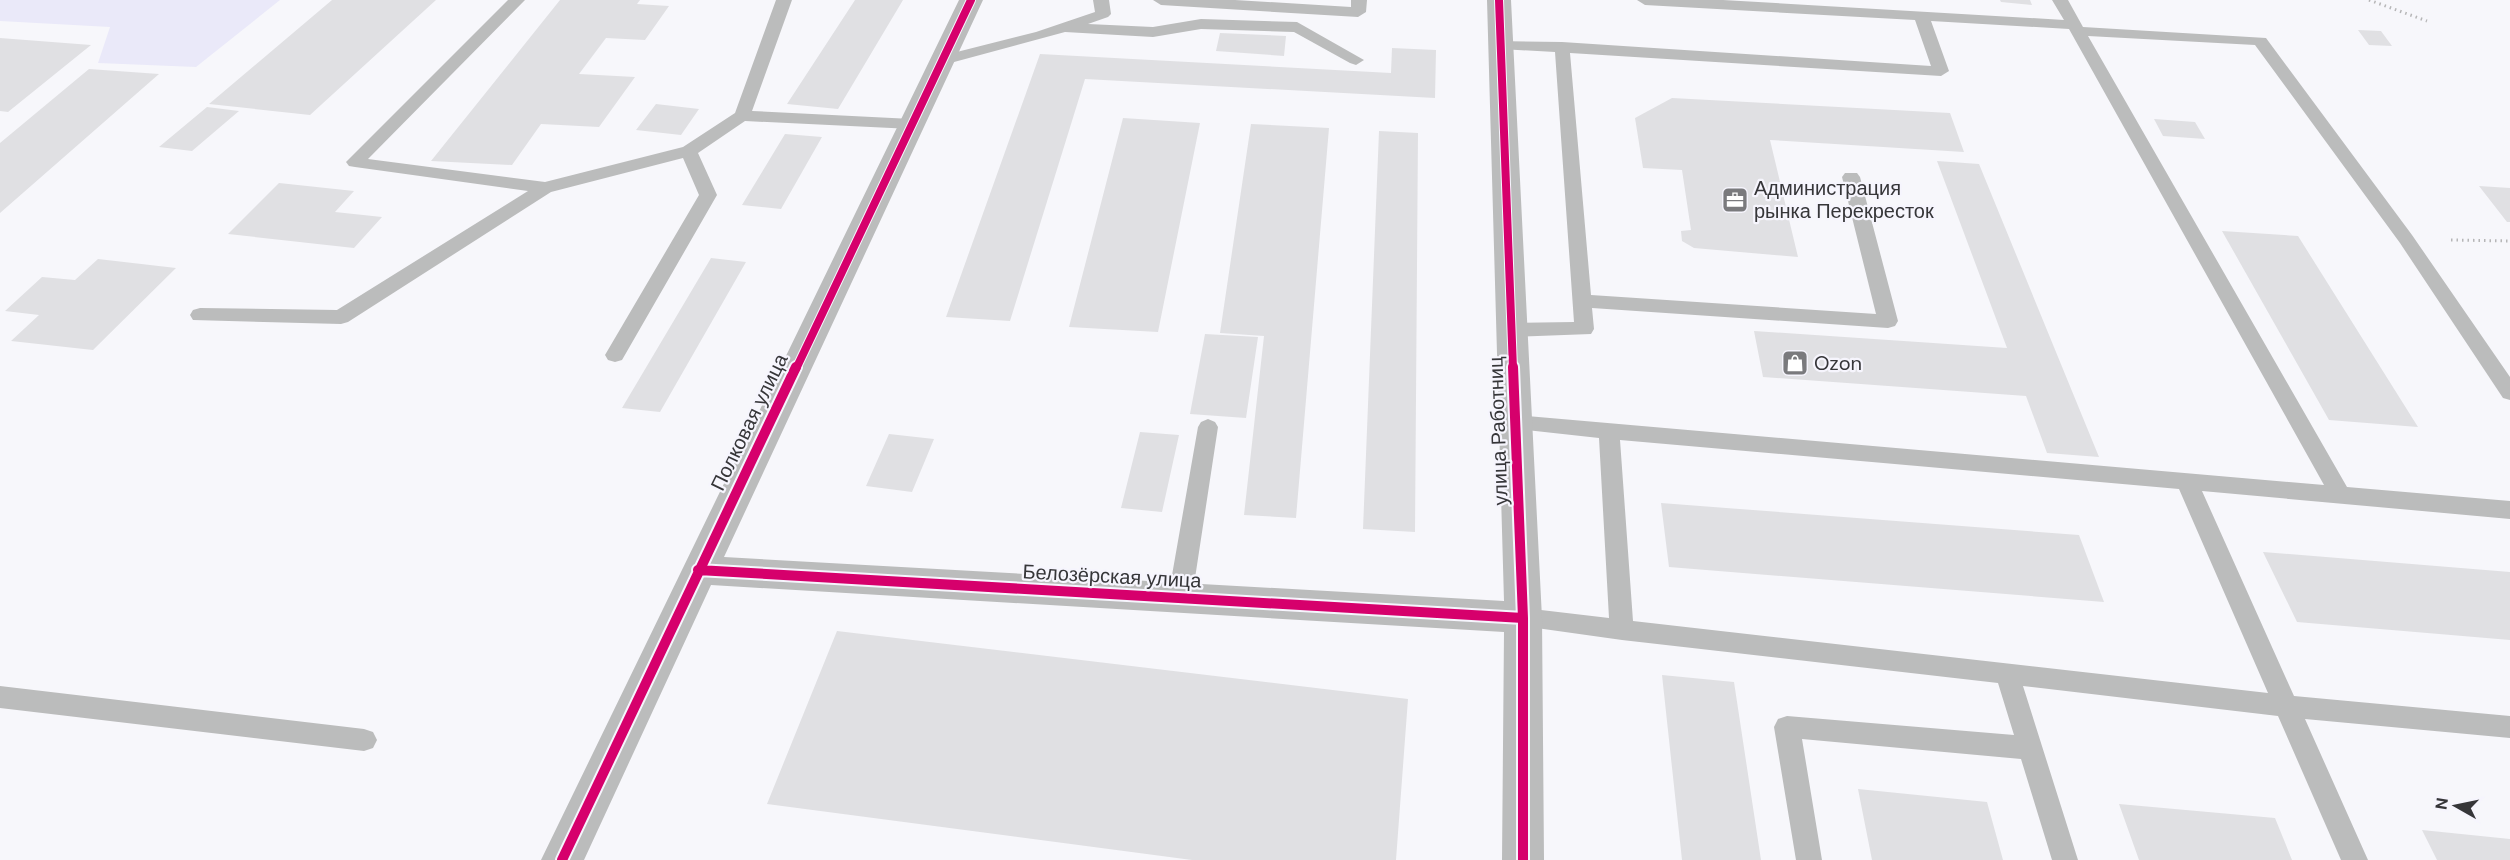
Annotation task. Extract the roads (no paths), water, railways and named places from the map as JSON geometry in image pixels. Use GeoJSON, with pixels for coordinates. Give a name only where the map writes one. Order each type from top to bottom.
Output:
{"type":"FeatureCollection","features":[{"type":"Feature","properties":{"kind":"street","name":"Полковая улица"},"geometry":{"type":"LineString","coordinates":[[562,860],[971,0]]}},
{"type":"Feature","properties":{"kind":"street","name":"улица Работниц"},"geometry":{"type":"LineString","coordinates":[[1499,0],[1523,618],[1522,860]]}},
{"type":"Feature","properties":{"kind":"street","name":"Белозёрская улица"},"geometry":{"type":"LineString","coordinates":[[698,570],[1523,618]]}},
{"type":"Feature","properties":{"kind":"lane"},"geometry":{"type":"LineString","coordinates":[[517,0],[355,162],[545,188]]}},
{"type":"Feature","properties":{"kind":"lane"},"geometry":{"type":"LineString","coordinates":[[742,116],[784,0]]}},
{"type":"Feature","properties":{"kind":"lane"},"geometry":{"type":"LineString","coordinates":[[943,60],[1068,28],[1103,14],[1101,0]]}},
{"type":"Feature","properties":{"kind":"lane"},"geometry":{"type":"LineString","coordinates":[[1161,0],[1358,12],[1359,0]]}},
{"type":"Feature","properties":{"kind":"lane"},"geometry":{"type":"LineString","coordinates":[[1645,0],[1921,16],[2260,41],[2406,239],[2510,393]]}},
{"type":"Feature","properties":{"kind":"lane"},"geometry":{"type":"LineString","coordinates":[[2060,0],[2340,494]]}},
{"type":"Feature","properties":{"kind":"lane"},"geometry":{"type":"LineString","coordinates":[[1501,44],[1941,71],[1921,16]]}},
{"type":"Feature","properties":{"kind":"lane"},"geometry":{"type":"LineString","coordinates":[[1068,28],[1153,32],[1201,24],[1297,27],[1356,60]]}},
{"type":"Feature","properties":{"kind":"lane"},"geometry":{"type":"LineString","coordinates":[[1512,330],[1584,329],[1562,47]]}},
{"type":"Feature","properties":{"kind":"lane"},"geometry":{"type":"LineString","coordinates":[[200,315],[341,317],[545,188],[689,151],[742,116],[912,124]]}},
{"type":"Feature","properties":{"kind":"lane"},"geometry":{"type":"LineString","coordinates":[[615,355],[708,195],[689,151]]}},
{"type":"Feature","properties":{"kind":"lane"},"geometry":{"type":"LineString","coordinates":[[1582,301],[1888,321],[1851,177]]}},
{"type":"Feature","properties":{"kind":"lane"},"geometry":{"type":"LineString","coordinates":[[1515,423],[2510,510]]}},
{"type":"Feature","properties":{"kind":"lane"},"geometry":{"type":"LineString","coordinates":[[1180,598],[1208,427]]}},
{"type":"Feature","properties":{"kind":"lane"},"geometry":{"type":"LineString","coordinates":[[1609,431],[1622,630]]}},
{"type":"Feature","properties":{"kind":"lane"},"geometry":{"type":"LineString","coordinates":[[2186,481],[2355,860]]}},
{"type":"Feature","properties":{"kind":"lane"},"geometry":{"type":"LineString","coordinates":[[1523,618],[2008,676],[2285,706],[2510,727]]}},
{"type":"Feature","properties":{"kind":"lane"},"geometry":{"type":"LineString","coordinates":[[2008,676],[2065,860]]}},
{"type":"Feature","properties":{"kind":"lane"},"geometry":{"type":"LineString","coordinates":[[0,697],[364,740]]}},
{"type":"Feature","properties":{"kind":"lane"},"geometry":{"type":"LineString","coordinates":[[1809,860],[1787,727],[2031,748]]}},
{"type":"Feature","properties":{"kind":"place","name":"Администрация рынка Перекресток"},"geometry":{"type":"Point","coordinates":[1735,200]}},
{"type":"Feature","properties":{"kind":"place","name":"Ozon"},"geometry":{"type":"Point","coordinates":[1795,363]}}]}
